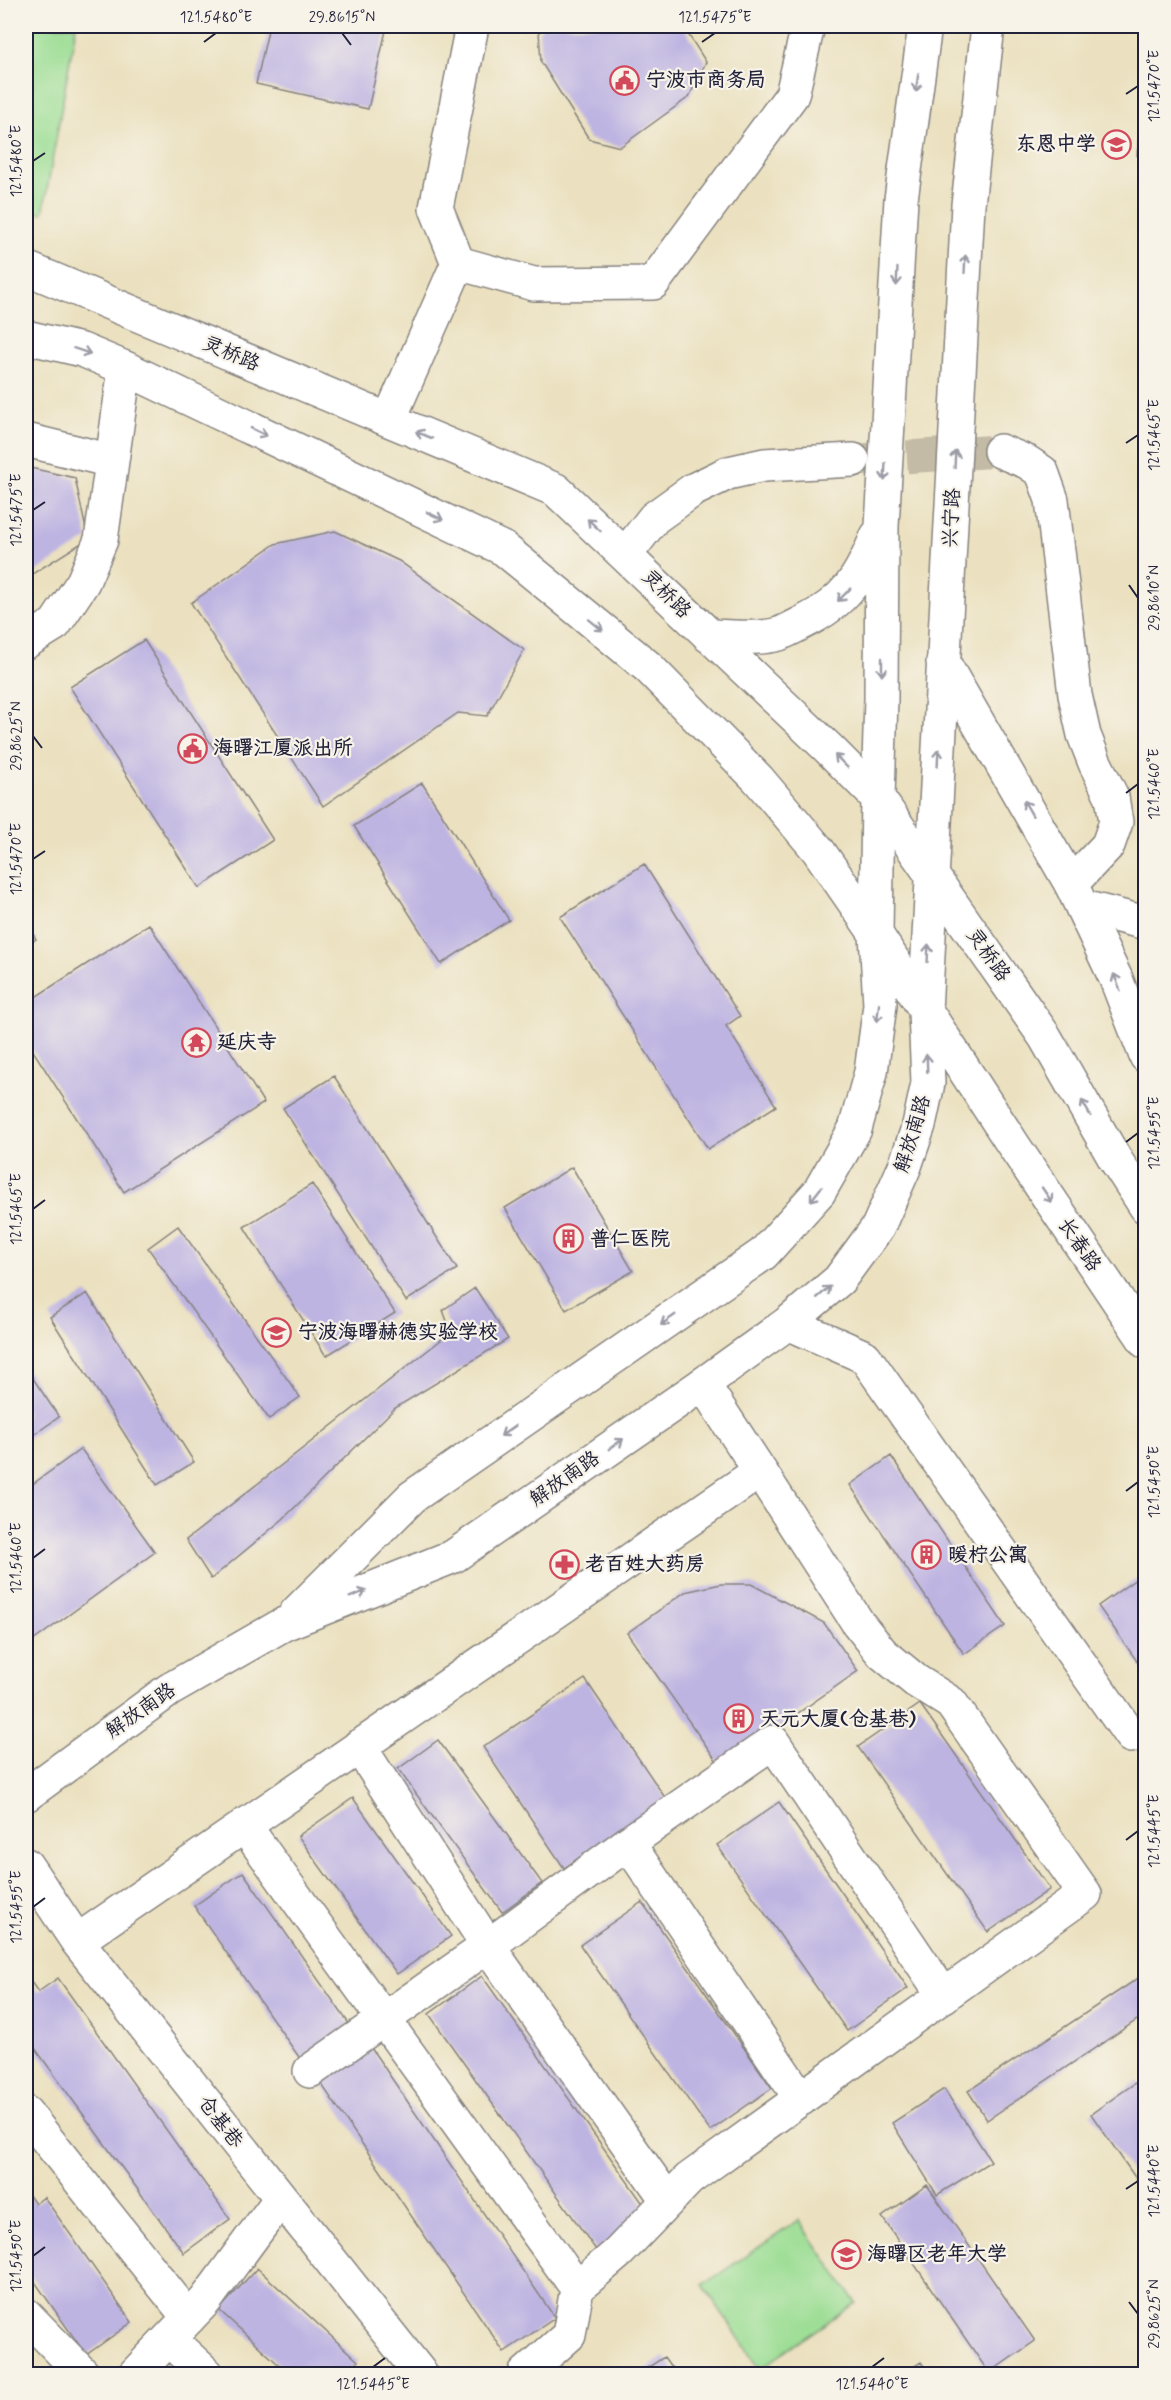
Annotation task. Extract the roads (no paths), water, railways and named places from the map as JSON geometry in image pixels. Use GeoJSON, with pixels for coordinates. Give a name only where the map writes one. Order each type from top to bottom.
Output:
{"type":"FeatureCollection","features":[{"type":"Feature","properties":{"kind":"main road"},"geometry":{"type":"LineString","coordinates":[[389,420],[458,263],[436,208],[472,26]]}},
{"type":"Feature","properties":{"kind":"main road"},"geometry":{"type":"LineString","coordinates":[[458,263],[534,284],[653,283],[792,95],[808,26]]}},
{"type":"Feature","properties":{"kind":"main road"},"geometry":{"type":"LineString","coordinates":[[284,1624],[412,1497],[763,1254],[819,1192],[855,1129],[871,1072],[880,1005],[876,934],[882,698],[882,526],[901,199],[925,26]]}},
{"type":"Feature","properties":{"kind":"main road","name":"兴宁路"},"geometry":{"type":"LineString","coordinates":[[925,1011],[968,205],[988,26]]}},
{"type":"Feature","properties":{"kind":"main road","name":"灵桥路"},"geometry":{"type":"LineString","coordinates":[[26,268],[556,490],[626,554],[878,798],[1045,1036],[1115,1159],[1146,1207]]}},
{"type":"Feature","properties":{"kind":"main road"},"geometry":{"type":"LineString","coordinates":[[26,337],[82,350],[125,368],[504,549],[648,667],[758,779],[818,850],[876,934],[925,1011]]}},
{"type":"Feature","properties":{"kind":"main road"},"geometry":{"type":"LineString","coordinates":[[26,642],[55,624],[83,582],[101,540],[125,368]]}},
{"type":"Feature","properties":{"kind":"main road"},"geometry":{"type":"LineString","coordinates":[[26,440],[112,462]]}},
{"type":"Feature","properties":{"kind":"main road"},"geometry":{"type":"LineString","coordinates":[[1000,451],[1027,462],[1042,472],[1052,500],[1075,695],[1084,735],[1112,797],[1116,822],[1108,845],[1077,895]]}},
{"type":"Feature","properties":{"kind":"main road"},"geometry":{"type":"LineString","coordinates":[[626,554],[654,518],[693,490],[728,473],[764,465],[853,460]]}},
{"type":"Feature","properties":{"kind":"main road"},"geometry":{"type":"LineString","coordinates":[[709,636],[750,637],[778,634],[819,614],[837,602],[854,584],[882,526]]}},
{"type":"Feature","properties":{"kind":"main road"},"geometry":{"type":"LineString","coordinates":[[943,662],[1077,895],[1116,979],[1146,1056]]}},
{"type":"Feature","properties":{"kind":"main road"},"geometry":{"type":"LineString","coordinates":[[1077,895],[1146,923]]}},
{"type":"Feature","properties":{"kind":"main road","name":"长春路"},"geometry":{"type":"LineString","coordinates":[[925,1011],[1146,1342]]}},
{"type":"Feature","properties":{"kind":"main road","name":"解放南路"},"geometry":{"type":"LineString","coordinates":[[26,1795],[169,1690],[284,1624],[454,1556],[703,1384],[788,1323],[839,1280],[878,1227],[905,1166],[919,1125],[928,1083],[925,1011]]}},
{"type":"Feature","properties":{"kind":"main road"},"geometry":{"type":"LineString","coordinates":[[788,1323],[865,1357],[1131,1737]]}},
{"type":"Feature","properties":{"kind":"main road"},"geometry":{"type":"LineString","coordinates":[[525,2374],[569,2334],[577,2288],[618,2253],[689,2180],[1085,1894],[951,1703],[916,1681],[882,1653],[858,1623],[703,1384]]}},
{"type":"Feature","properties":{"kind":"main road"},"geometry":{"type":"LineString","coordinates":[[77,1941],[760,1471]]}},
{"type":"Feature","properties":{"kind":"main road"},"geometry":{"type":"LineString","coordinates":[[310,2071],[773,1742],[944,1996]]}},
{"type":"Feature","properties":{"kind":"main road"},"geometry":{"type":"LineString","coordinates":[[359,1746],[488,1946],[668,2201]]}},
{"type":"Feature","properties":{"kind":"main road"},"geometry":{"type":"LineString","coordinates":[[244,1825],[577,2288]]}},
{"type":"Feature","properties":{"kind":"main road"},"geometry":{"type":"LineString","coordinates":[[628,1843],[801,2099]]}},
{"type":"Feature","properties":{"kind":"main road","name":"仓基巷"},"geometry":{"type":"LineString","coordinates":[[26,1865],[77,1941],[421,2374]]}},
{"type":"Feature","properties":{"kind":"main road"},"geometry":{"type":"LineString","coordinates":[[26,2113],[179,2329],[207,2374]]}},
{"type":"Feature","properties":{"kind":"main road"},"geometry":{"type":"LineString","coordinates":[[135,2374],[205,2301],[281,2198]]}},
{"type":"Feature","properties":{"kind":"main road"},"geometry":{"type":"LineString","coordinates":[[26,2315],[84,2374]]}},
{"type":"Feature","properties":{"kind":"tunnel"},"geometry":{"type":"LineString","coordinates":[[858,460],[1000,451]]}},
{"type":"Feature","properties":{"kind":"place","name":"宁波市商务局"},"geometry":{"type":"Point","coordinates":[625,80]}},
{"type":"Feature","properties":{"kind":"place","name":"东恩中学"},"geometry":{"type":"Point","coordinates":[1117,144]}},
{"type":"Feature","properties":{"kind":"place","name":"海曙江厦派出所"},"geometry":{"type":"Point","coordinates":[192,748]}},
{"type":"Feature","properties":{"kind":"place","name":"延庆寺"},"geometry":{"type":"Point","coordinates":[196,1042]}},
{"type":"Feature","properties":{"kind":"place","name":"普仁医院"},"geometry":{"type":"Point","coordinates":[569,1239]}},
{"type":"Feature","properties":{"kind":"place","name":"宁波海曙赫德实验学校"},"geometry":{"type":"Point","coordinates":[277,1332]}},
{"type":"Feature","properties":{"kind":"place","name":"暖柠公寓"},"geometry":{"type":"Point","coordinates":[927,1555]}},
{"type":"Feature","properties":{"kind":"place","name":"老百姓大药房"},"geometry":{"type":"Point","coordinates":[564,1564]}},
{"type":"Feature","properties":{"kind":"place","name":"天元大厦(仓基巷)"},"geometry":{"type":"Point","coordinates":[739,1719]}},
{"type":"Feature","properties":{"kind":"place","name":"海曙区老年大学"},"geometry":{"type":"Point","coordinates":[846,2254]}}]}
